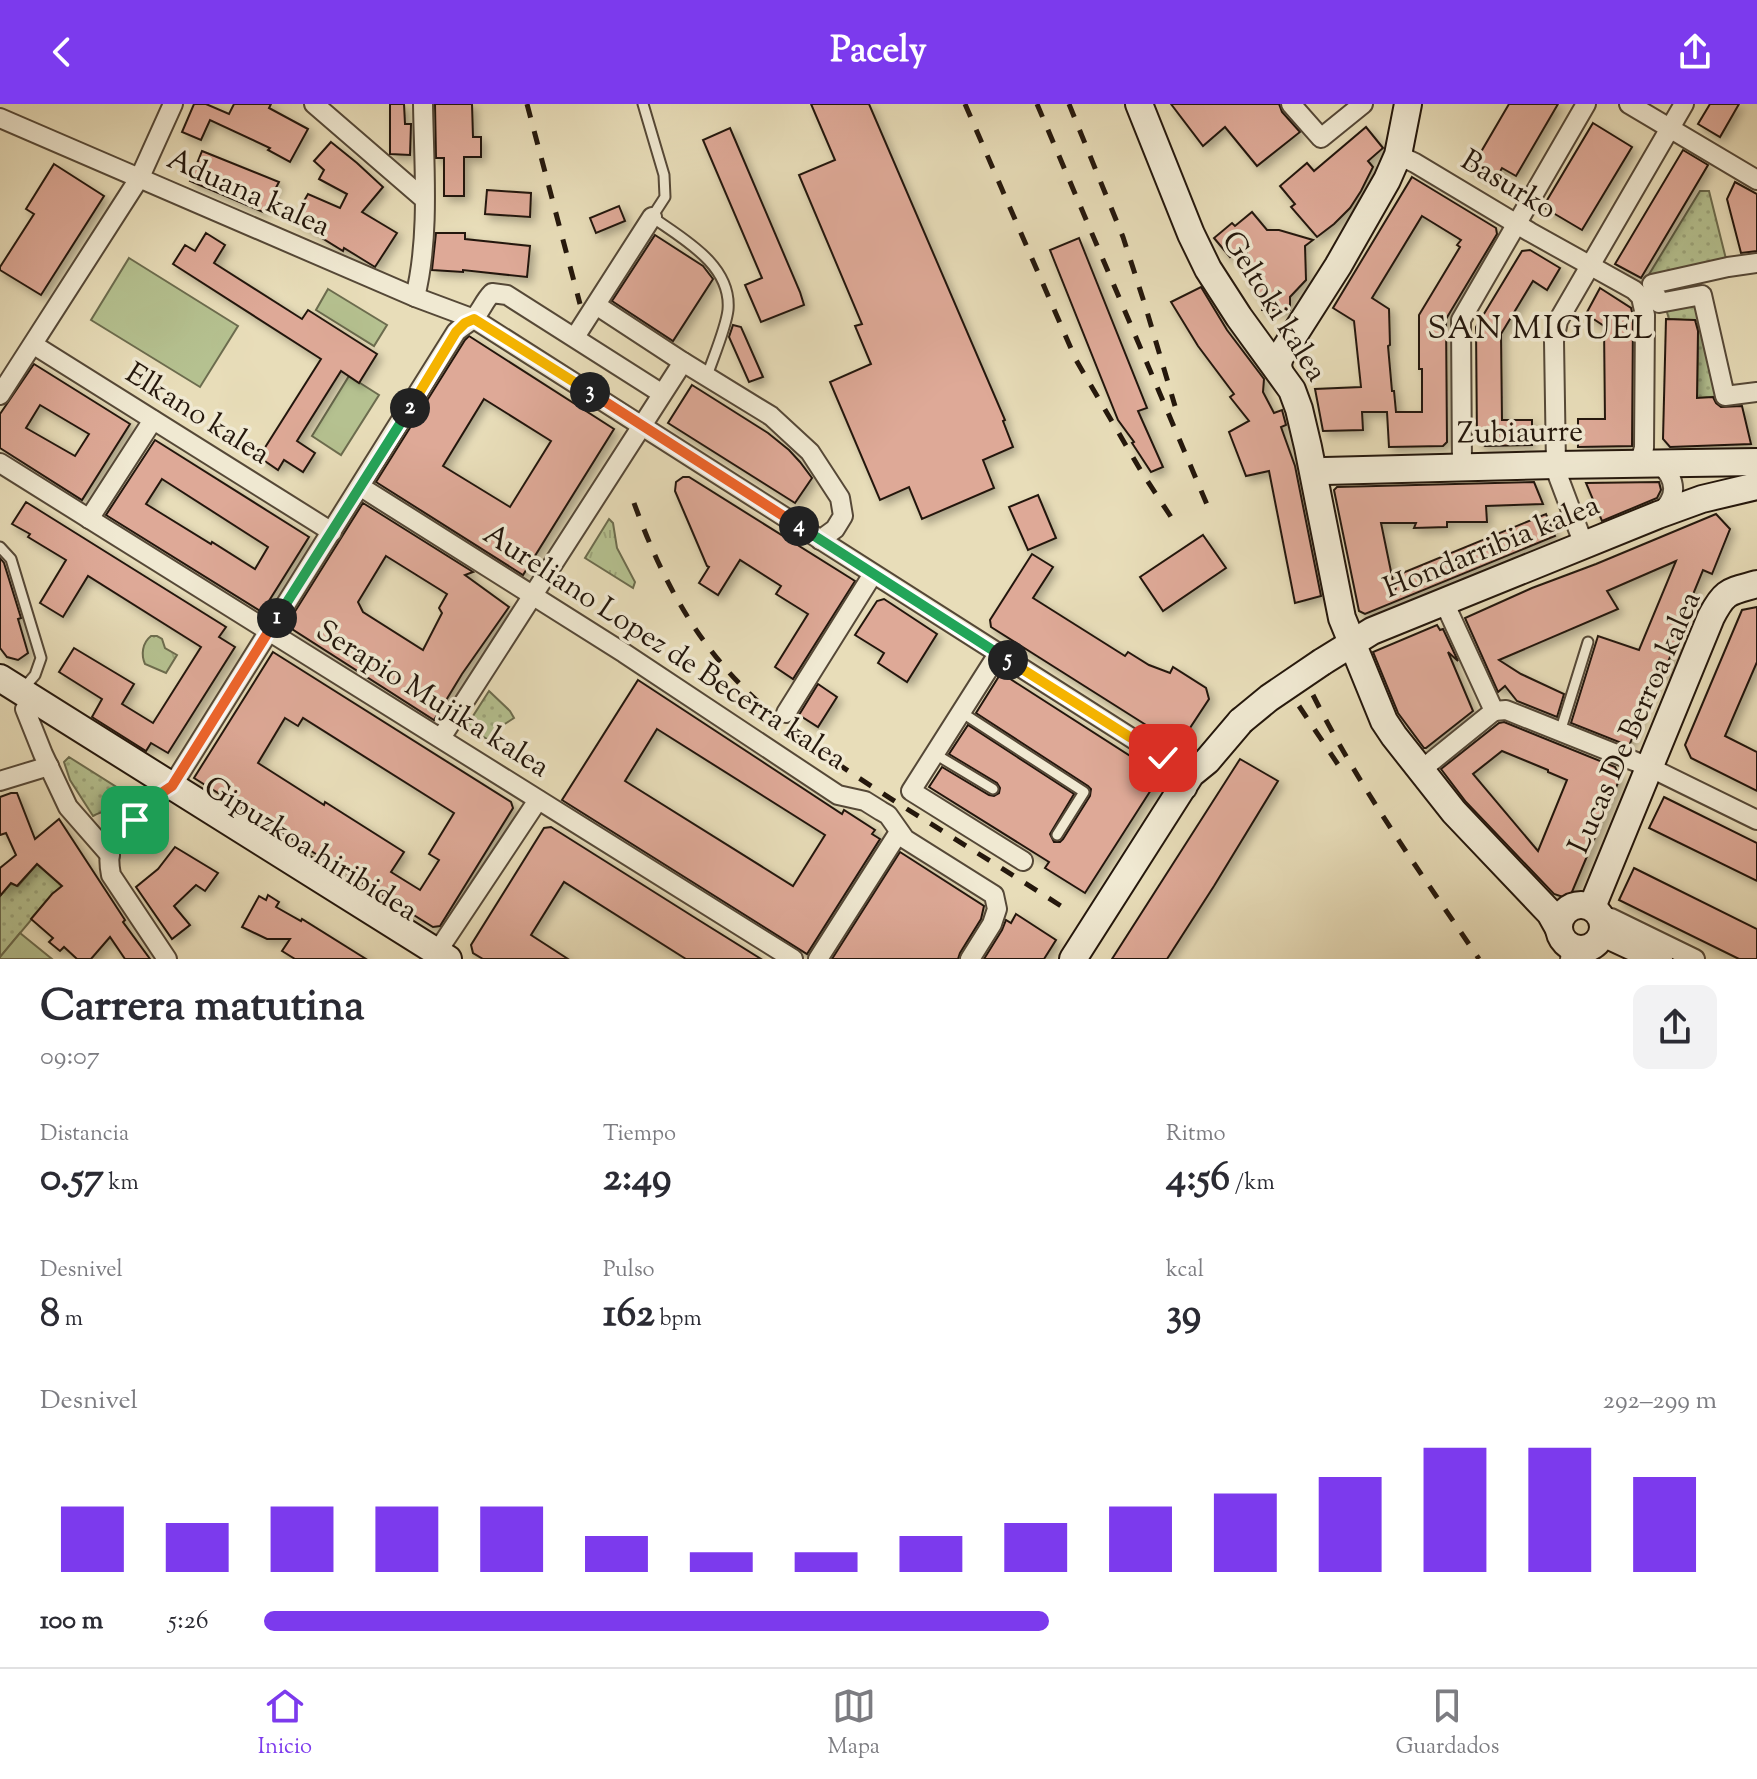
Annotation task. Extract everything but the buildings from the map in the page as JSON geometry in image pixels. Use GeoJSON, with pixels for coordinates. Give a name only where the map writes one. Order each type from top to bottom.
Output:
{"type":"FeatureCollection","features":[{"type":"Feature","properties":{"kind":"main road","name":"Geltoki kalea"},"geometry":{"type":"LineString","coordinates":[[1139,104],[1208,269],[1278,362],[1299,409],[1355,630],[1387,727],[1454,812],[1550,913],[1567,945]]}},
{"type":"Feature","properties":{"kind":"main road"},"geometry":{"type":"LineString","coordinates":[[1302,325],[1288,338],[1277,343],[1265,343],[1278,362],[1302,325],[1372,207],[1398,155],[1408,104]]}},
{"type":"Feature","properties":{"kind":"main road"},"geometry":{"type":"LineString","coordinates":[[1717,463],[1757,462]]}},
{"type":"Feature","properties":{"kind":"main road","name":"Zubiaurre"},"geometry":{"type":"LineString","coordinates":[[1316,470],[1717,463]]}},
{"type":"Feature","properties":{"kind":"main road","name":"Hondarribia kalea"},"geometry":{"type":"LineString","coordinates":[[1187,786],[1241,721],[1322,662],[1355,630],[1444,602],[1702,499],[1757,486]]}},
{"type":"Feature","properties":{"kind":"main road","name":"Lucas De Berroa kalea"},"geometry":{"type":"LineString","coordinates":[[1598,919],[1649,767],[1719,601],[1730,591],[1757,584]]}},
{"type":"Feature","properties":{"kind":"main road","name":"Gipuzkoa hiribidea"},"geometry":{"type":"LineString","coordinates":[[11,693],[436,957]]}},
{"type":"Feature","properties":{"kind":"main road"},"geometry":{"type":"LineString","coordinates":[[1073,959],[1187,786]]}},
{"type":"Feature","properties":{"kind":"main road"},"geometry":{"type":"LineString","coordinates":[[1083,959],[1187,786]]}},
{"type":"Feature","properties":{"kind":"main road"},"geometry":{"type":"LineString","coordinates":[[1598,919],[1594,945],[1579,949],[1567,945],[1561,919],[1573,906],[1583,905],[1598,919],[1659,959]]}},
{"type":"Feature","properties":{"kind":"street"},"geometry":{"type":"LineString","coordinates":[[0,395],[140,177],[173,104]]}},
{"type":"Feature","properties":{"kind":"street"},"geometry":{"type":"LineString","coordinates":[[314,104],[424,199]]}},
{"type":"Feature","properties":{"kind":"street"},"geometry":{"type":"LineString","coordinates":[[337,123],[340,104]]}},
{"type":"Feature","properties":{"kind":"street"},"geometry":{"type":"LineString","coordinates":[[415,297],[422,272],[423,104]]}},
{"type":"Feature","properties":{"kind":"street"},"geometry":{"type":"LineString","coordinates":[[1291,104],[1321,138],[1363,104]]}},
{"type":"Feature","properties":{"kind":"street"},"geometry":{"type":"LineString","coordinates":[[1462,467],[1461,320],[1586,104]]}},
{"type":"Feature","properties":{"kind":"street"},"geometry":{"type":"LineString","coordinates":[[1629,104],[1757,180]]}},
{"type":"Feature","properties":{"kind":"street"},"geometry":{"type":"LineString","coordinates":[[1584,545],[1556,465],[1554,341],[1558,321],[1684,104]]}},
{"type":"Feature","properties":{"kind":"street","name":"Aduana kalea"},"geometry":{"type":"LineString","coordinates":[[0,118],[415,297],[474,319],[1163,758],[1182,773],[1187,786]]}},
{"type":"Feature","properties":{"kind":"street","name":"Basurko"},"geometry":{"type":"LineString","coordinates":[[1398,155],[1634,290],[1641,297],[1645,325],[1644,448],[1649,464]]}},
{"type":"Feature","properties":{"kind":"street"},"geometry":{"type":"LineString","coordinates":[[575,337],[652,217]]}},
{"type":"Feature","properties":{"kind":"street"},"geometry":{"type":"LineString","coordinates":[[1757,263],[1652,284],[1659,303],[1702,295],[1725,396],[1757,392]]}},
{"type":"Feature","properties":{"kind":"street"},"geometry":{"type":"LineString","coordinates":[[167,959],[111,875],[112,845],[166,790],[361,487],[456,332],[474,319],[492,293],[507,295],[661,393]]}},
{"type":"Feature","properties":{"kind":"street"},"geometry":{"type":"LineString","coordinates":[[596,305],[771,416],[810,452],[840,498],[843,516],[835,529],[820,540]]}},
{"type":"Feature","properties":{"kind":"street","name":"Elkano kalea"},"geometry":{"type":"LineString","coordinates":[[34,345],[332,532]]}},
{"type":"Feature","properties":{"kind":"street"},"geometry":{"type":"LineString","coordinates":[[445,732],[526,605],[536,597],[683,362]]}},
{"type":"Feature","properties":{"kind":"street"},"geometry":{"type":"LineString","coordinates":[[89,519],[153,420]]}},
{"type":"Feature","properties":{"kind":"street","name":"Serapio Mujika kalea"},"geometry":{"type":"LineString","coordinates":[[0,463],[269,630],[445,732],[538,800],[793,959]]}},
{"type":"Feature","properties":{"kind":"street"},"geometry":{"type":"LineString","coordinates":[[1717,463],[1732,469],[1757,470]]}},
{"type":"Feature","properties":{"kind":"street"},"geometry":{"type":"LineString","coordinates":[[1649,464],[1668,471],[1671,478],[1673,494],[1670,503],[1658,515]]}},
{"type":"Feature","properties":{"kind":"street","name":"Aureliano Lopez de Becerra kalea"},"geometry":{"type":"LineString","coordinates":[[361,487],[536,597],[838,795],[865,801],[888,815],[905,839],[994,895],[997,909],[992,924],[970,959]]}},
{"type":"Feature","properties":{"kind":"street"},"geometry":{"type":"LineString","coordinates":[[786,713],[873,574]]}},
{"type":"Feature","properties":{"kind":"street"},"geometry":{"type":"LineString","coordinates":[[1444,602],[1494,711]]}},
{"type":"Feature","properties":{"kind":"street"},"geometry":{"type":"LineString","coordinates":[[998,654],[911,791],[1023,861]]}},
{"type":"Feature","properties":{"kind":"street"},"geometry":{"type":"LineString","coordinates":[[11,693],[68,807],[110,855]]}},
{"type":"Feature","properties":{"kind":"street"},"geometry":{"type":"LineString","coordinates":[[1422,771],[1494,711],[1506,710],[1649,767],[1757,820]]}},
{"type":"Feature","properties":{"kind":"street"},"geometry":{"type":"LineString","coordinates":[[1163,758],[1176,762],[1190,760],[1201,753],[1221,731],[1241,721]]}},
{"type":"Feature","properties":{"kind":"street"},"geometry":{"type":"LineString","coordinates":[[0,781],[49,766]]}},
{"type":"Feature","properties":{"kind":"street"},"geometry":{"type":"LineString","coordinates":[[436,957],[538,800]]}},
{"type":"Feature","properties":{"kind":"street"},"geometry":{"type":"LineString","coordinates":[[818,959],[896,828]]}},
{"type":"Feature","properties":{"kind":"street"},"geometry":{"type":"LineString","coordinates":[[1598,919],[1611,918],[1695,959]]}},
{"type":"Feature","properties":{"kind":"lane"},"geometry":{"type":"LineString","coordinates":[[643,104],[664,175],[665,197],[652,217],[702,254],[717,271],[726,292],[728,310],[707,376]]}},
{"type":"Feature","properties":{"kind":"lane"},"geometry":{"type":"LineString","coordinates":[[0,547],[11,559],[41,658],[35,675],[11,693]]}},
{"type":"Feature","properties":{"kind":"lane"},"geometry":{"type":"LineString","coordinates":[[498,664],[536,597]]}},
{"type":"Feature","properties":{"kind":"lane"},"geometry":{"type":"LineString","coordinates":[[1560,732],[1588,642]]}},
{"type":"Feature","properties":{"kind":"lane"},"geometry":{"type":"LineString","coordinates":[[445,732],[462,721],[480,692]]}},
{"type":"Feature","properties":{"kind":"lane"},"geometry":{"type":"LineString","coordinates":[[961,712],[1084,792],[1057,835]]}},
{"type":"Feature","properties":{"kind":"lane"},"geometry":{"type":"LineString","coordinates":[[935,754],[993,789]]}},
{"type":"Feature","properties":{"kind":"green space"},"geometry":{"type":"Polygon","coordinates":[[[1700,191],[1709,191],[1728,267],[1648,276],[1700,191]]]}},
{"type":"Feature","properties":{"kind":"green space"},"geometry":{"type":"Polygon","coordinates":[[[129,258],[238,326],[200,387],[91,320],[129,258]]]}},
{"type":"Feature","properties":{"kind":"green space"},"geometry":{"type":"Polygon","coordinates":[[[328,289],[387,325],[374,346],[316,310],[328,289]]]}},
{"type":"Feature","properties":{"kind":"green space"},"geometry":{"type":"Polygon","coordinates":[[[1702,295],[1725,396],[1697,398],[1698,321],[1669,319],[1664,302],[1702,295]]]}},
{"type":"Feature","properties":{"kind":"green space"},"geometry":{"type":"Polygon","coordinates":[[[349,376],[379,395],[341,455],[312,436],[349,376]]]}},
{"type":"Feature","properties":{"kind":"green space"},"geometry":{"type":"Polygon","coordinates":[[[609,519],[613,523],[617,548],[635,582],[633,588],[585,558],[609,519]]]}},
{"type":"Feature","properties":{"kind":"green space"},"geometry":{"type":"Polygon","coordinates":[[[151,636],[162,639],[165,648],[177,655],[166,673],[145,664],[143,649],[151,636]]]}},
{"type":"Feature","properties":{"kind":"green space"},"geometry":{"type":"Polygon","coordinates":[[[489,691],[514,718],[497,729],[489,740],[466,727],[489,691]]]}},
{"type":"Feature","properties":{"kind":"green space"},"geometry":{"type":"Polygon","coordinates":[[[69,757],[137,800],[121,816],[107,812],[93,816],[70,780],[64,762],[69,757]]]}},
{"type":"Feature","properties":{"kind":"green space"},"geometry":{"type":"Polygon","coordinates":[[[37,864],[62,886],[0,957],[0,896],[11,883],[18,886],[37,864]]]}},
{"type":"Feature","properties":{"kind":"green space"},"geometry":{"type":"Polygon","coordinates":[[[20,933],[52,959],[0,959],[20,933]]]}},
{"type":"Feature","properties":{"kind":"railway"},"geometry":{"type":"LineString","coordinates":[[527,104],[580,304]]}},
{"type":"Feature","properties":{"kind":"railway"},"geometry":{"type":"LineString","coordinates":[[965,104],[1076,360],[1173,520]]}},
{"type":"Feature","properties":{"kind":"railway"},"geometry":{"type":"LineString","coordinates":[[1037,104],[1211,514]]}},
{"type":"Feature","properties":{"kind":"railway"},"geometry":{"type":"LineString","coordinates":[[1069,104],[1123,237],[1175,406]]}},
{"type":"Feature","properties":{"kind":"railway"},"geometry":{"type":"LineString","coordinates":[[634,503],[681,607],[721,663],[762,706],[857,777],[1072,913]]}},
{"type":"Feature","properties":{"kind":"railway"},"geometry":{"type":"LineString","coordinates":[[1313,695],[1371,797],[1479,959]]}},
{"type":"Feature","properties":{"kind":"railway"},"geometry":{"type":"LineString","coordinates":[[1299,706],[1339,766]]}},
{"type":"Feature","properties":{"kind":"district","name":"SAN MIGUEL"},"geometry":{"type":"Point","coordinates":[1541,330]}},
{"type":"Feature","properties":{"kind":"route"},"geometry":{"type":"LineString","coordinates":[[135,820],[172,786],[456,332],[474,319],[1163,758]]}}]}
